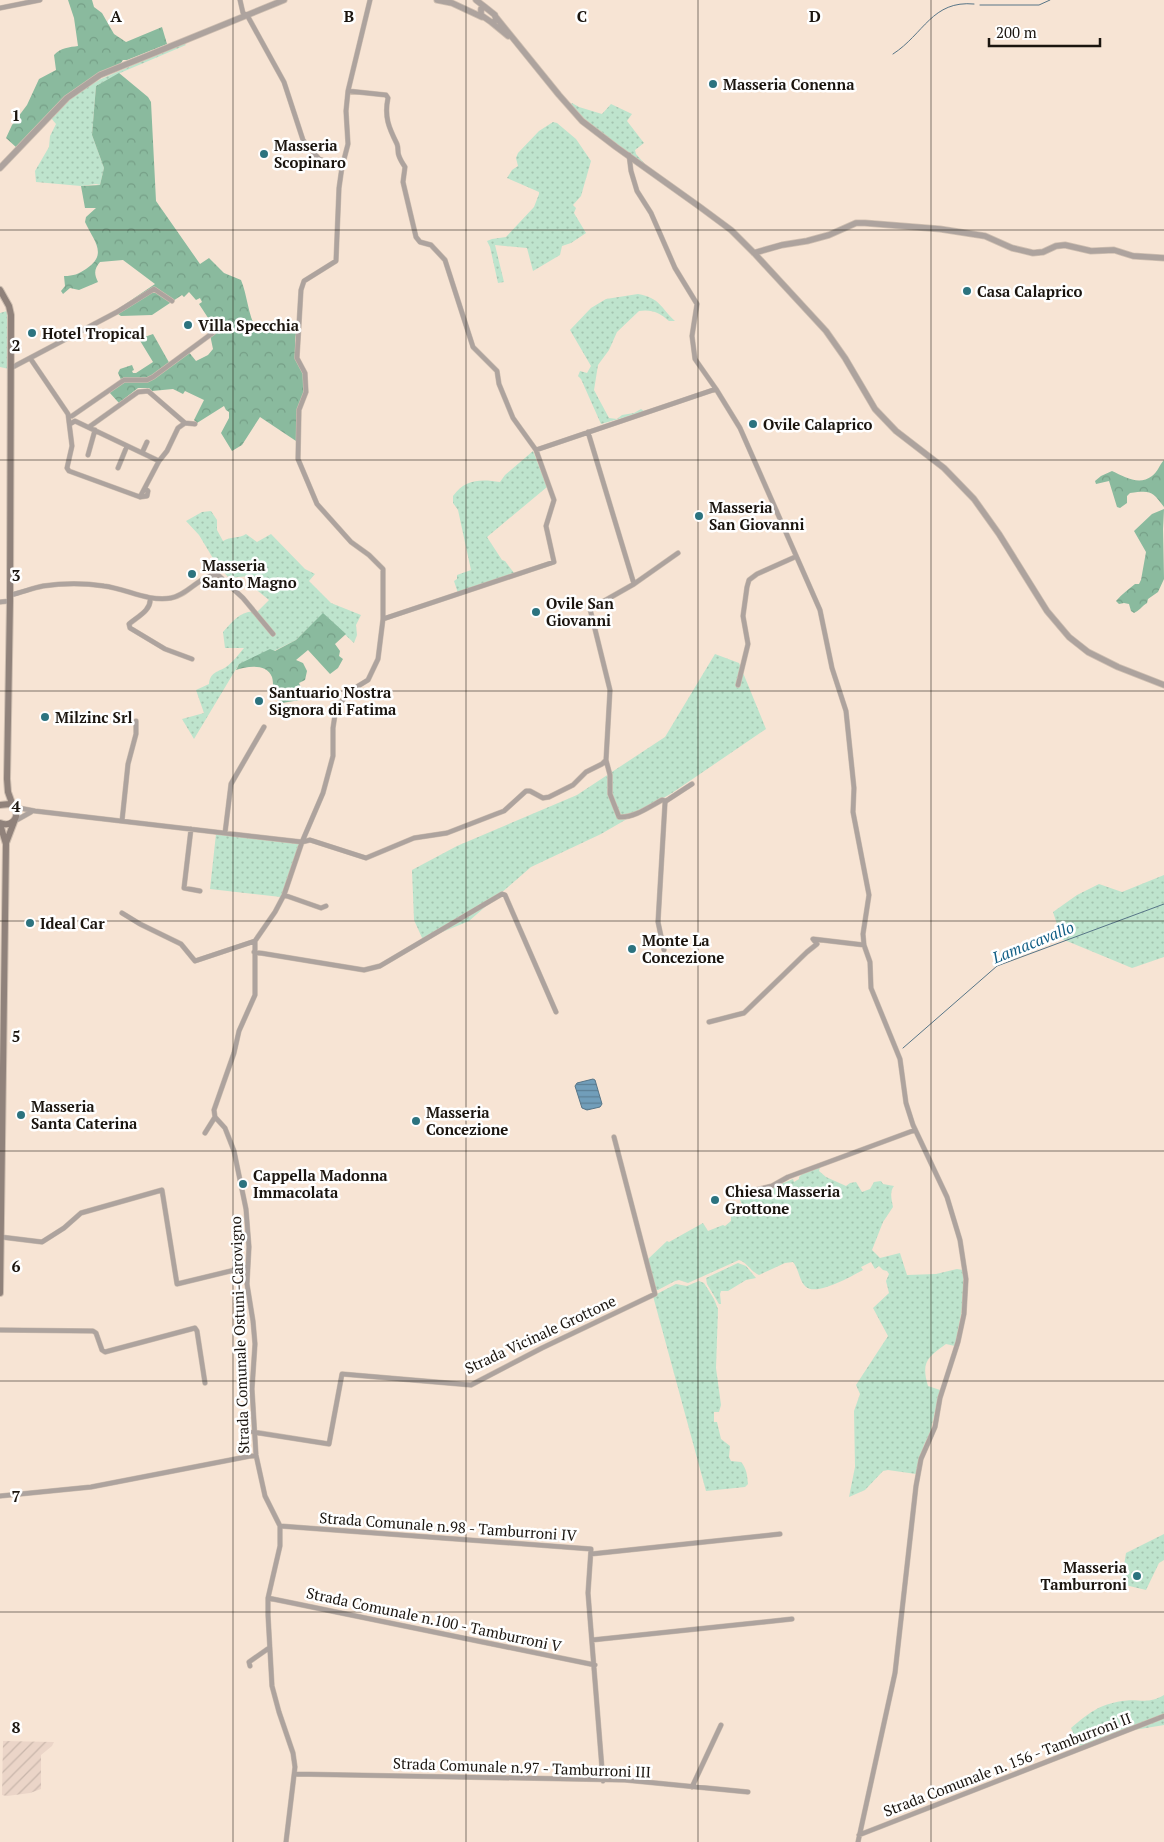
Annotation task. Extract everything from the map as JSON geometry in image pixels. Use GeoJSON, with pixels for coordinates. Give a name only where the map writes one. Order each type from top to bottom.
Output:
{"type":"FeatureCollection","features":[{"type":"Feature","properties":{"kind":"main road"},"geometry":{"type":"LineString","coordinates":[[0,290],[9,306],[11,315],[7,779],[8,792],[17,814],[6,844]]}},
{"type":"Feature","properties":{"kind":"main road"},"geometry":{"type":"LineString","coordinates":[[7,779],[0,804],[13,806]]}},
{"type":"Feature","properties":{"kind":"main road"},"geometry":{"type":"LineString","coordinates":[[0,1293],[6,844],[0,824],[9,825],[14,821]]}},
{"type":"Feature","properties":{"kind":"street"},"geometry":{"type":"LineString","coordinates":[[0,8],[40,0]]}},
{"type":"Feature","properties":{"kind":"street"},"geometry":{"type":"LineString","coordinates":[[0,168],[67,98],[100,75],[245,14],[284,0]]}},
{"type":"Feature","properties":{"kind":"street"},"geometry":{"type":"LineString","coordinates":[[206,1133],[215,1117],[214,1110],[234,1053],[239,1031],[255,995],[255,941],[284,896],[302,842],[323,793],[333,756],[333,728],[336,708],[350,691],[368,680],[378,659],[383,619],[383,569],[369,555],[351,542],[317,504],[298,459],[298,410],[306,392],[305,373],[297,358],[301,290],[304,282],[336,261],[339,188],[348,144],[346,111],[348,92],[370,0]]}},
{"type":"Feature","properties":{"kind":"street"},"geometry":{"type":"LineString","coordinates":[[437,0],[495,16],[582,121],[723,224],[754,253],[826,331],[845,358],[875,409],[896,431],[944,468],[974,499],[999,534],[1047,611],[1069,637],[1088,652],[1118,667],[1164,684]]}},
{"type":"Feature","properties":{"kind":"street"},"geometry":{"type":"LineString","coordinates":[[476,0],[491,22],[517,44]]}},
{"type":"Feature","properties":{"kind":"street"},"geometry":{"type":"LineString","coordinates":[[240,2],[284,82],[303,140],[319,159],[342,167]]}},
{"type":"Feature","properties":{"kind":"street"},"geometry":{"type":"LineString","coordinates":[[491,22],[495,20],[495,16]]}},
{"type":"Feature","properties":{"kind":"street"},"geometry":{"type":"LineString","coordinates":[[348,92],[386,95],[388,98],[387,118],[391,134],[399,147],[398,156],[405,166],[403,182],[416,237],[420,242],[431,245],[445,260],[473,347],[496,370],[499,384],[512,418],[536,450],[554,500],[546,526],[554,562],[383,619]]}},
{"type":"Feature","properties":{"kind":"street"},"geometry":{"type":"LineString","coordinates":[[629,155],[631,170],[638,191],[651,212],[674,268],[697,304],[692,336],[695,359],[740,428],[795,557],[820,610],[832,668],[846,711],[854,788],[853,812],[869,896],[863,934],[864,945],[870,962],[871,988],[900,1059],[906,1103],[915,1130],[948,1197],[960,1240],[966,1279],[964,1314],[958,1342],[940,1398],[935,1426],[922,1459],[916,1486],[895,1673],[858,1842]]}},
{"type":"Feature","properties":{"kind":"street"},"geometry":{"type":"LineString","coordinates":[[754,253],[829,235],[856,223],[865,223],[940,229],[985,236],[1012,248],[1033,253],[1044,252],[1056,246],[1065,245],[1091,251],[1114,250],[1133,256],[1164,258]]}},
{"type":"Feature","properties":{"kind":"street"},"geometry":{"type":"LineString","coordinates":[[11,368],[116,312],[154,288],[172,301]]}},
{"type":"Feature","properties":{"kind":"street"},"geometry":{"type":"LineString","coordinates":[[185,423],[178,428],[167,452],[159,461],[140,497],[69,471],[67,468],[72,446],[71,417],[124,380],[147,380],[153,377],[214,332]]}},
{"type":"Feature","properties":{"kind":"street"},"geometry":{"type":"LineString","coordinates":[[30,358],[71,417],[159,461]]}},
{"type":"Feature","properties":{"kind":"street"},"geometry":{"type":"LineString","coordinates":[[536,450],[716,389]]}},
{"type":"Feature","properties":{"kind":"street"},"geometry":{"type":"LineString","coordinates":[[89,427],[138,392],[148,391],[185,423],[195,424]]}},
{"type":"Feature","properties":{"kind":"street"},"geometry":{"type":"LineString","coordinates":[[70,424],[71,417]]}},
{"type":"Feature","properties":{"kind":"street"},"geometry":{"type":"LineString","coordinates":[[88,455],[95,430]]}},
{"type":"Feature","properties":{"kind":"street"},"geometry":{"type":"LineString","coordinates":[[588,432],[634,584]]}},
{"type":"Feature","properties":{"kind":"street"},"geometry":{"type":"LineString","coordinates":[[142,453],[148,442]]}},
{"type":"Feature","properties":{"kind":"street"},"geometry":{"type":"LineString","coordinates":[[118,468],[127,446]]}},
{"type":"Feature","properties":{"kind":"street"},"geometry":{"type":"LineString","coordinates":[[678,553],[634,584],[590,609],[610,690],[606,760],[609,766],[610,794],[619,817],[633,815],[662,800],[666,801],[692,784]]}},
{"type":"Feature","properties":{"kind":"street"},"geometry":{"type":"LineString","coordinates":[[738,685],[748,644],[743,616],[747,587],[750,580],[757,574],[795,557]]}},
{"type":"Feature","properties":{"kind":"street"},"geometry":{"type":"LineString","coordinates":[[0,602],[42,586],[67,584],[105,586],[157,600],[174,598],[184,594],[206,577],[218,575],[243,598],[273,634]]}},
{"type":"Feature","properties":{"kind":"street"},"geometry":{"type":"LineString","coordinates":[[150,598],[151,604],[149,608],[129,624],[130,628],[165,649],[192,659]]}},
{"type":"Feature","properties":{"kind":"street"},"geometry":{"type":"LineString","coordinates":[[122,821],[128,764],[136,734],[136,721]]}},
{"type":"Feature","properties":{"kind":"street"},"geometry":{"type":"LineString","coordinates":[[225,833],[231,784],[264,727]]}},
{"type":"Feature","properties":{"kind":"street"},"geometry":{"type":"LineString","coordinates":[[13,806],[35,812],[302,842],[310,840],[363,858],[414,838],[447,833],[496,814],[504,810],[526,792],[530,791],[543,798],[549,796],[573,785],[586,772],[606,760]]}},
{"type":"Feature","properties":{"kind":"street"},"geometry":{"type":"LineString","coordinates":[[664,950],[658,922],[666,801]]}},
{"type":"Feature","properties":{"kind":"street"},"geometry":{"type":"LineString","coordinates":[[14,821],[26,814],[35,812]]}},
{"type":"Feature","properties":{"kind":"street"},"geometry":{"type":"LineString","coordinates":[[191,829],[184,888],[200,891]]}},
{"type":"Feature","properties":{"kind":"street"},"geometry":{"type":"LineString","coordinates":[[254,952],[364,970],[380,966],[502,894],[505,895],[556,1012]]}},
{"type":"Feature","properties":{"kind":"street"},"geometry":{"type":"LineString","coordinates":[[284,896],[321,908],[326,906]]}},
{"type":"Feature","properties":{"kind":"street"},"geometry":{"type":"LineString","coordinates":[[122,912],[140,924],[181,944],[195,961],[255,941]]}},
{"type":"Feature","properties":{"kind":"street"},"geometry":{"type":"LineString","coordinates":[[709,1022],[744,1014],[817,944],[813,939],[864,945]]}},
{"type":"Feature","properties":{"kind":"street","name":"Strada Comunale Ostuni-Carovigno"},"geometry":{"type":"LineString","coordinates":[[215,1117],[225,1128],[234,1151],[246,1209],[249,1247],[247,1284],[255,1344],[252,1389],[253,1432],[265,1496],[280,1526],[280,1546],[268,1598],[272,1686],[293,1753],[295,1774],[286,1842]]}},
{"type":"Feature","properties":{"kind":"street"},"geometry":{"type":"LineString","coordinates":[[735,1195],[772,1186],[788,1177],[915,1130]]}},
{"type":"Feature","properties":{"kind":"street","name":"Strada Vicinale Grottone"},"geometry":{"type":"LineString","coordinates":[[253,1432],[329,1444],[342,1374],[471,1385],[542,1348],[655,1294],[614,1137]]}},
{"type":"Feature","properties":{"kind":"street"},"geometry":{"type":"LineString","coordinates":[[1,1237],[42,1242],[64,1228],[80,1214],[162,1190],[177,1284],[247,1267]]}},
{"type":"Feature","properties":{"kind":"street"},"geometry":{"type":"LineString","coordinates":[[0,1330],[93,1331],[96,1333],[102,1350],[105,1352],[195,1328],[197,1330],[206,1383]]}},
{"type":"Feature","properties":{"kind":"street"},"geometry":{"type":"LineString","coordinates":[[0,1496],[91,1487],[256,1455]]}},
{"type":"Feature","properties":{"kind":"street","name":"Strada Comunale n.98 - Tamburroni IV"},"geometry":{"type":"LineString","coordinates":[[280,1526],[591,1549],[588,1593],[603,1781]]}},
{"type":"Feature","properties":{"kind":"street"},"geometry":{"type":"LineString","coordinates":[[591,1554],[780,1534]]}},
{"type":"Feature","properties":{"kind":"street","name":"Strada Comunale n.100 - Tamburroni V"},"geometry":{"type":"LineString","coordinates":[[268,1598],[594,1665]]}},
{"type":"Feature","properties":{"kind":"street"},"geometry":{"type":"LineString","coordinates":[[592,1640],[792,1619]]}},
{"type":"Feature","properties":{"kind":"street"},"geometry":{"type":"LineString","coordinates":[[250,1666],[249,1662],[270,1648]]}},
{"type":"Feature","properties":{"kind":"street","name":"Strada Comunale n. 156 - Tamburroni II"},"geometry":{"type":"LineString","coordinates":[[859,1836],[1164,1716]]}},
{"type":"Feature","properties":{"kind":"street"},"geometry":{"type":"LineString","coordinates":[[692,1787],[722,1724]]}},
{"type":"Feature","properties":{"kind":"street","name":"Strada Comunale n.97 - Tamburroni III"},"geometry":{"type":"LineString","coordinates":[[295,1774],[625,1780],[748,1792]]}},
{"type":"Feature","properties":{"kind":"shaded area"},"geometry":{"type":"Polygon","coordinates":[[[3,1741],[54,1742],[41,1755],[41,1789],[30,1793],[2,1795],[3,1741]]]}},
{"type":"Feature","properties":{"kind":"green space"},"geometry":{"type":"Polygon","coordinates":[[[68,0],[92,0],[94,7],[102,13],[114,34],[126,42],[162,27],[167,44],[123,60],[120,64],[97,75],[66,97],[17,148],[6,138],[12,125],[27,105],[39,79],[56,70],[54,55],[56,53],[65,48],[78,46],[74,18],[68,0]]]}},
{"type":"Feature","properties":{"kind":"green space"},"geometry":{"type":"Polygon","coordinates":[[[184,43],[186,45],[120,73],[96,86],[92,135],[104,168],[100,185],[81,186],[36,182],[35,171],[49,147],[50,136],[56,124],[51,118],[77,93],[101,79],[184,43]]]}},
{"type":"Feature","properties":{"kind":"green space"},"geometry":{"type":"Polygon","coordinates":[[[119,73],[148,97],[151,102],[156,201],[200,264],[209,258],[224,273],[241,280],[252,320],[258,331],[298,322],[295,341],[296,357],[305,379],[304,391],[297,412],[296,441],[260,417],[242,445],[232,451],[221,433],[229,418],[229,412],[224,406],[197,423],[194,420],[204,400],[185,391],[183,394],[173,389],[152,391],[149,388],[138,388],[119,403],[109,392],[122,382],[118,373],[120,369],[132,365],[133,373],[136,373],[153,362],[139,339],[153,334],[171,366],[188,351],[196,361],[208,355],[213,349],[209,330],[214,327],[199,304],[202,302],[200,298],[196,300],[189,292],[184,297],[182,295],[152,315],[121,316],[118,314],[118,309],[155,284],[123,260],[100,262],[95,272],[98,282],[79,290],[70,288],[63,294],[61,291],[65,286],[64,276],[81,272],[97,258],[98,252],[95,241],[85,222],[86,217],[96,208],[85,208],[81,186],[100,185],[104,168],[92,135],[96,86],[119,73]]]}},
{"type":"Feature","properties":{"kind":"green space"},"geometry":{"type":"Polygon","coordinates":[[[572,103],[602,114],[611,104],[632,114],[627,121],[644,143],[635,150],[636,154],[645,164],[600,134],[570,105],[572,103]]]}},
{"type":"Feature","properties":{"kind":"green space"},"geometry":{"type":"Polygon","coordinates":[[[553,122],[557,123],[576,139],[591,161],[581,196],[573,205],[576,208],[574,213],[586,233],[571,243],[562,246],[560,255],[533,271],[527,248],[495,245],[504,282],[498,283],[487,241],[506,237],[534,207],[539,194],[539,192],[507,178],[512,170],[518,166],[516,158],[518,153],[539,131],[553,122]]]}},
{"type":"Feature","properties":{"kind":"green space"},"geometry":{"type":"Polygon","coordinates":[[[638,294],[651,298],[675,321],[669,321],[652,311],[639,311],[617,332],[609,350],[598,365],[594,390],[609,418],[617,419],[622,415],[634,413],[641,409],[644,411],[674,403],[601,424],[578,376],[580,371],[587,373],[591,366],[570,330],[591,308],[606,299],[638,294]]]}},
{"type":"Feature","properties":{"kind":"green space"},"geometry":{"type":"Polygon","coordinates":[[[7,311],[9,369],[0,367],[0,313],[7,311]]]}},
{"type":"Feature","properties":{"kind":"green space"},"geometry":{"type":"Polygon","coordinates":[[[533,451],[547,487],[487,537],[502,560],[505,561],[514,573],[458,593],[454,581],[457,579],[457,575],[471,570],[458,510],[453,503],[453,496],[468,483],[480,481],[500,482],[505,475],[533,451]]]}},
{"type":"Feature","properties":{"kind":"green space"},"geometry":{"type":"Polygon","coordinates":[[[1164,460],[1164,507],[1154,495],[1142,492],[1130,493],[1127,496],[1127,503],[1120,508],[1117,507],[1109,481],[1096,484],[1095,481],[1112,471],[1132,480],[1147,479],[1155,473],[1164,460]]]}},
{"type":"Feature","properties":{"kind":"green space"},"geometry":{"type":"Polygon","coordinates":[[[1164,509],[1164,579],[1158,592],[1134,613],[1131,611],[1129,604],[1119,604],[1116,601],[1135,584],[1139,584],[1141,580],[1146,552],[1134,531],[1152,514],[1164,509]]]}},
{"type":"Feature","properties":{"kind":"green space"},"geometry":{"type":"Polygon","coordinates":[[[211,511],[217,520],[217,530],[223,541],[246,534],[257,542],[271,534],[305,569],[315,574],[309,581],[331,603],[361,615],[356,625],[357,635],[354,643],[323,614],[296,640],[274,651],[239,664],[194,739],[182,719],[204,713],[196,690],[209,684],[211,677],[229,665],[244,648],[225,648],[223,632],[242,614],[257,612],[269,600],[253,587],[255,585],[249,576],[229,578],[217,565],[199,535],[186,521],[202,512],[211,511]]]}},
{"type":"Feature","properties":{"kind":"green space"},"geometry":{"type":"Polygon","coordinates":[[[323,613],[346,634],[335,644],[340,651],[339,656],[343,659],[338,668],[330,674],[308,650],[296,660],[303,663],[307,671],[305,680],[299,683],[302,689],[306,693],[318,697],[282,703],[274,697],[272,677],[266,669],[246,667],[236,670],[239,664],[270,649],[275,651],[296,640],[323,613]]]}},
{"type":"Feature","properties":{"kind":"green space"},"geometry":{"type":"Polygon","coordinates":[[[715,654],[739,663],[766,729],[672,793],[601,834],[531,867],[469,921],[423,940],[414,920],[412,870],[457,846],[577,795],[665,737],[715,654]]]}},
{"type":"Feature","properties":{"kind":"green space"},"geometry":{"type":"Polygon","coordinates":[[[216,834],[302,842],[281,897],[210,889],[216,834]]]}},
{"type":"Feature","properties":{"kind":"green space"},"geometry":{"type":"Polygon","coordinates":[[[1164,875],[1164,957],[1132,968],[1062,939],[1053,912],[1077,895],[1099,884],[1122,892],[1164,875]]]}},
{"type":"Feature","properties":{"kind":"green space"},"geometry":{"type":"Polygon","coordinates":[[[820,1167],[819,1171],[826,1177],[846,1186],[856,1182],[862,1192],[870,1189],[874,1182],[881,1181],[883,1184],[894,1186],[891,1194],[893,1207],[883,1222],[872,1250],[880,1258],[900,1253],[907,1275],[936,1274],[957,1269],[963,1270],[963,1304],[955,1346],[946,1344],[927,1361],[925,1371],[928,1386],[940,1390],[930,1433],[924,1445],[916,1474],[883,1471],[865,1490],[849,1497],[855,1467],[854,1411],[860,1394],[856,1385],[888,1336],[873,1308],[889,1293],[886,1281],[889,1274],[887,1271],[879,1266],[875,1269],[871,1262],[861,1267],[863,1270],[843,1280],[826,1287],[811,1289],[806,1287],[800,1278],[793,1262],[785,1263],[759,1275],[739,1260],[688,1283],[679,1280],[656,1290],[647,1260],[667,1241],[669,1242],[703,1223],[708,1231],[723,1225],[725,1226],[731,1221],[731,1215],[743,1207],[739,1197],[771,1188],[793,1179],[794,1182],[803,1173],[820,1167]]]}},
{"type":"Feature","properties":{"kind":"green space"},"geometry":{"type":"Polygon","coordinates":[[[738,1263],[746,1266],[756,1278],[746,1280],[728,1291],[721,1291],[721,1304],[719,1304],[707,1284],[706,1278],[738,1263]]]}},
{"type":"Feature","properties":{"kind":"green space"},"geometry":{"type":"Polygon","coordinates":[[[699,1281],[704,1283],[718,1309],[716,1368],[721,1405],[719,1412],[714,1412],[714,1422],[717,1422],[721,1439],[730,1446],[729,1457],[731,1461],[741,1462],[744,1467],[748,1484],[745,1487],[706,1491],[653,1296],[676,1284],[687,1286],[699,1281]]]}},
{"type":"Feature","properties":{"kind":"green space"},"geometry":{"type":"Polygon","coordinates":[[[1164,1534],[1164,1560],[1159,1563],[1146,1590],[1121,1584],[1126,1553],[1164,1534]]]}},
{"type":"Feature","properties":{"kind":"green space"},"geometry":{"type":"Polygon","coordinates":[[[1164,1695],[1164,1725],[1110,1734],[1080,1747],[1071,1728],[1094,1710],[1128,1700],[1148,1701],[1164,1695]]]}},
{"type":"Feature","properties":{"kind":"water"},"geometry":{"type":"Polygon","coordinates":[[[595,1080],[602,1104],[600,1107],[587,1110],[582,1108],[575,1086],[577,1083],[595,1080]]]}},
{"type":"Feature","properties":{"kind":"waterway"},"geometry":{"type":"LineString","coordinates":[[980,5],[1039,5],[1050,0]]}},
{"type":"Feature","properties":{"kind":"waterway"},"geometry":{"type":"LineString","coordinates":[[893,54],[938,13],[948,7],[960,4],[974,4]]}},
{"type":"Feature","properties":{"kind":"waterway","name":"Lamacavallo"},"geometry":{"type":"LineString","coordinates":[[903,1048],[997,966],[1164,904]]}},
{"type":"Feature","properties":{"kind":"place","name":"Masseria Conenna"},"geometry":{"type":"Point","coordinates":[713,84]}},
{"type":"Feature","properties":{"kind":"place","name":"Masseria Scopinaro"},"geometry":{"type":"Point","coordinates":[264,154]}},
{"type":"Feature","properties":{"kind":"place","name":"Casa Calaprico"},"geometry":{"type":"Point","coordinates":[967,291]}},
{"type":"Feature","properties":{"kind":"place","name":"Villa Specchia"},"geometry":{"type":"Point","coordinates":[188,325]}},
{"type":"Feature","properties":{"kind":"place","name":"Hotel Tropical"},"geometry":{"type":"Point","coordinates":[32,333]}},
{"type":"Feature","properties":{"kind":"place","name":"Ovile Calaprico"},"geometry":{"type":"Point","coordinates":[753,424]}},
{"type":"Feature","properties":{"kind":"place","name":"Masseria San Giovanni"},"geometry":{"type":"Point","coordinates":[699,516]}},
{"type":"Feature","properties":{"kind":"place","name":"Masseria Santo Magno"},"geometry":{"type":"Point","coordinates":[192,574]}},
{"type":"Feature","properties":{"kind":"place","name":"Ovile San Giovanni"},"geometry":{"type":"Point","coordinates":[536,612]}},
{"type":"Feature","properties":{"kind":"place","name":"Santuario Nostra Signora di Fatima"},"geometry":{"type":"Point","coordinates":[259,701]}},
{"type":"Feature","properties":{"kind":"place","name":"Milzinc Srl"},"geometry":{"type":"Point","coordinates":[45,717]}},
{"type":"Feature","properties":{"kind":"place","name":"Ideal Car"},"geometry":{"type":"Point","coordinates":[30,923]}},
{"type":"Feature","properties":{"kind":"place","name":"Monte La Concezione"},"geometry":{"type":"Point","coordinates":[632,949]}},
{"type":"Feature","properties":{"kind":"place","name":"Masseria Santa Caterina"},"geometry":{"type":"Point","coordinates":[21,1115]}},
{"type":"Feature","properties":{"kind":"place","name":"Masseria Concezione"},"geometry":{"type":"Point","coordinates":[416,1121]}},
{"type":"Feature","properties":{"kind":"place","name":"Cappella Madonna Immacolata"},"geometry":{"type":"Point","coordinates":[243,1184]}},
{"type":"Feature","properties":{"kind":"place","name":"Chiesa Masseria Grottone"},"geometry":{"type":"Point","coordinates":[715,1200]}},
{"type":"Feature","properties":{"kind":"place","name":"Masseria Tamburroni"},"geometry":{"type":"Point","coordinates":[1137,1576]}}]}
